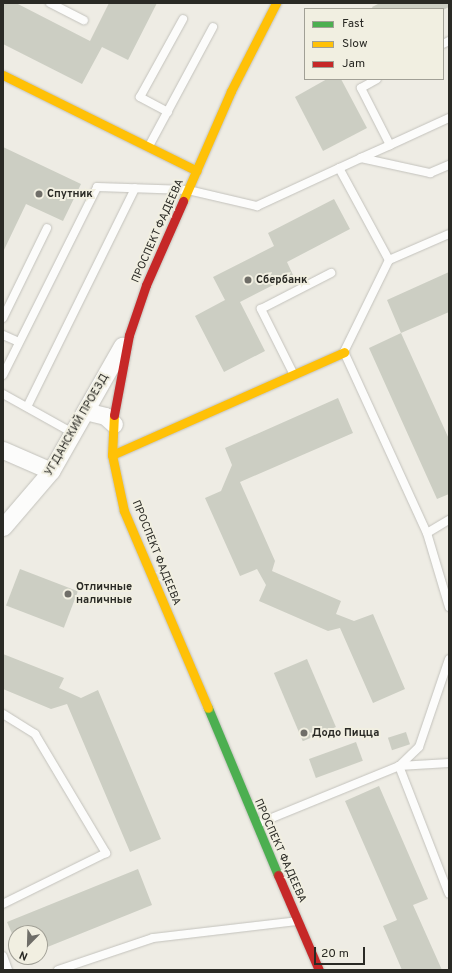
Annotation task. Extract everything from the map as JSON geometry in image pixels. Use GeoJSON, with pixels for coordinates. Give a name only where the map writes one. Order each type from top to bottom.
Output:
{"type":"FeatureCollection","features":[{"type":"Feature","properties":{"kind":"street","name":"ПРОСПЕКТ ФАДЕЕВА"},"geometry":{"type":"LineString","coordinates":[[276,3],[231,91],[146,285],[129,335],[115,403],[112,455],[124,511],[255,824],[319,970]]}},
{"type":"Feature","properties":{"kind":"street"},"geometry":{"type":"LineString","coordinates":[[3,75],[197,171]]}},
{"type":"Feature","properties":{"kind":"street","name":"УГДАНСКИЙ ПРОЕЗД"},"geometry":{"type":"LineString","coordinates":[[3,527],[51,471],[129,335]]}},
{"type":"Feature","properties":{"kind":"street"},"geometry":{"type":"LineString","coordinates":[[112,455],[344,352]]}},
{"type":"Feature","properties":{"kind":"street"},"geometry":{"type":"LineString","coordinates":[[85,411],[106,416],[114,424]]}},
{"type":"Feature","properties":{"kind":"street"},"geometry":{"type":"LineString","coordinates":[[3,450],[51,471]]}},
{"type":"Feature","properties":{"kind":"lane"},"geometry":{"type":"LineString","coordinates":[[50,3],[84,20]]}},
{"type":"Feature","properties":{"kind":"lane"},"geometry":{"type":"LineString","coordinates":[[168,112],[140,97],[183,19]]}},
{"type":"Feature","properties":{"kind":"lane"},"geometry":{"type":"LineString","coordinates":[[149,147],[213,27]]}},
{"type":"Feature","properties":{"kind":"lane"},"geometry":{"type":"LineString","coordinates":[[376,80],[361,88],[390,145]]}},
{"type":"Feature","properties":{"kind":"lane"},"geometry":{"type":"LineString","coordinates":[[3,375],[97,187],[188,190],[257,206],[449,118]]}},
{"type":"Feature","properties":{"kind":"lane"},"geometry":{"type":"LineString","coordinates":[[361,158],[430,173],[449,164]]}},
{"type":"Feature","properties":{"kind":"lane"},"geometry":{"type":"LineString","coordinates":[[339,168],[389,260]]}},
{"type":"Feature","properties":{"kind":"lane"},"geometry":{"type":"LineString","coordinates":[[27,407],[135,188]]}},
{"type":"Feature","properties":{"kind":"lane"},"geometry":{"type":"LineString","coordinates":[[3,318],[47,228]]}},
{"type":"Feature","properties":{"kind":"lane"},"geometry":{"type":"LineString","coordinates":[[449,234],[389,260],[344,352],[427,532],[449,607]]}},
{"type":"Feature","properties":{"kind":"lane"},"geometry":{"type":"LineString","coordinates":[[294,374],[261,309],[332,273]]}},
{"type":"Feature","properties":{"kind":"lane"},"geometry":{"type":"LineString","coordinates":[[3,335],[19,342]]}},
{"type":"Feature","properties":{"kind":"lane"},"geometry":{"type":"LineString","coordinates":[[3,394],[73,433]]}},
{"type":"Feature","properties":{"kind":"lane"},"geometry":{"type":"LineString","coordinates":[[427,532],[449,520]]}},
{"type":"Feature","properties":{"kind":"lane"},"geometry":{"type":"LineString","coordinates":[[399,766],[419,747],[449,659]]}},
{"type":"Feature","properties":{"kind":"lane"},"geometry":{"type":"LineString","coordinates":[[3,714],[35,734],[106,853],[3,904]]}},
{"type":"Feature","properties":{"kind":"lane"},"geometry":{"type":"LineString","coordinates":[[255,824],[399,766],[449,763]]}},
{"type":"Feature","properties":{"kind":"lane"},"geometry":{"type":"LineString","coordinates":[[399,766],[449,894]]}},
{"type":"Feature","properties":{"kind":"lane"},"geometry":{"type":"LineString","coordinates":[[58,970],[153,938],[298,921]]}},
{"type":"Feature","properties":{"kind":"lane"},"geometry":{"type":"LineString","coordinates":[[3,956],[8,970]]}},
{"type":"Feature","properties":{"kind":"building"},"geometry":{"type":"Polygon","coordinates":[[[3,3],[16,3],[90,41],[109,3],[157,3],[128,60],[102,47],[82,84],[3,44],[3,3]]]}},
{"type":"Feature","properties":{"kind":"building"},"geometry":{"type":"Polygon","coordinates":[[[380,3],[449,3],[449,7],[444,10],[444,8],[372,7],[380,3]]]}},
{"type":"Feature","properties":{"kind":"building"},"geometry":{"type":"Polygon","coordinates":[[[325,80],[342,80],[367,128],[323,151],[295,97],[325,80]]]}},
{"type":"Feature","properties":{"kind":"building","name":"Спутник"},"geometry":{"type":"Polygon","coordinates":[[[3,147],[81,184],[63,221],[26,204],[3,252],[3,147]]]}},
{"type":"Feature","properties":{"kind":"building"},"geometry":{"type":"Polygon","coordinates":[[[334,199],[350,229],[287,262],[293,275],[240,302],[265,351],[224,372],[195,316],[225,300],[213,277],[274,246],[268,233],[334,199]]]}},
{"type":"Feature","properties":{"kind":"building"},"geometry":{"type":"Polygon","coordinates":[[[449,272],[449,312],[401,333],[387,300],[449,272]]]}},
{"type":"Feature","properties":{"kind":"building"},"geometry":{"type":"Polygon","coordinates":[[[401,333],[449,439],[449,494],[437,499],[369,348],[401,333]]]}},
{"type":"Feature","properties":{"kind":"building"},"geometry":{"type":"Polygon","coordinates":[[[338,398],[353,433],[240,482],[275,561],[272,571],[341,601],[336,614],[354,621],[373,614],[405,689],[373,703],[340,628],[328,631],[259,601],[266,585],[257,569],[240,576],[205,498],[221,491],[232,465],[225,448],[338,398]]]}},
{"type":"Feature","properties":{"kind":"building"},"geometry":{"type":"Polygon","coordinates":[[[20,569],[78,591],[64,628],[6,605],[20,569]]]}},
{"type":"Feature","properties":{"kind":"building"},"geometry":{"type":"Polygon","coordinates":[[[3,654],[64,678],[59,688],[81,698],[98,690],[161,839],[130,852],[67,704],[51,709],[3,689],[3,654]]]}},
{"type":"Feature","properties":{"kind":"building"},"geometry":{"type":"Polygon","coordinates":[[[307,659],[336,727],[303,741],[274,673],[307,659]]]}},
{"type":"Feature","properties":{"kind":"building"},"geometry":{"type":"Polygon","coordinates":[[[406,732],[410,744],[392,750],[388,738],[406,732]]]}},
{"type":"Feature","properties":{"kind":"building"},"geometry":{"type":"Polygon","coordinates":[[[356,742],[363,761],[316,778],[309,759],[356,742]]]}},
{"type":"Feature","properties":{"kind":"building"},"geometry":{"type":"Polygon","coordinates":[[[379,786],[428,899],[413,905],[442,970],[402,970],[383,926],[397,920],[345,801],[379,786]]]}},
{"type":"Feature","properties":{"kind":"building"},"geometry":{"type":"Polygon","coordinates":[[[138,869],[152,905],[48,947],[48,925],[8,925],[7,922],[138,869]]]}},
{"type":"Feature","properties":{"kind":"traffic: fast"},"geometry":{"type":"LineString","coordinates":[[208,708],[278,875]]}},
{"type":"Feature","properties":{"kind":"traffic: slow"},"geometry":{"type":"LineString","coordinates":[[183,201],[231,91],[276,3]]}},
{"type":"Feature","properties":{"kind":"traffic: slow"},"geometry":{"type":"LineString","coordinates":[[3,75],[197,171]]}},
{"type":"Feature","properties":{"kind":"traffic: slow"},"geometry":{"type":"LineString","coordinates":[[112,455],[344,352]]}},
{"type":"Feature","properties":{"kind":"traffic: slow"},"geometry":{"type":"LineString","coordinates":[[114,415],[112,455],[124,511],[208,708]]}},
{"type":"Feature","properties":{"kind":"traffic: jam"},"geometry":{"type":"LineString","coordinates":[[114,415],[129,335],[146,285],[183,201]]}},
{"type":"Feature","properties":{"kind":"traffic: jam"},"geometry":{"type":"LineString","coordinates":[[278,875],[319,970]]}},
{"type":"Feature","properties":{"kind":"place","name":"Спутник"},"geometry":{"type":"Point","coordinates":[39,194]}},
{"type":"Feature","properties":{"kind":"place","name":"Сбербанк"},"geometry":{"type":"Point","coordinates":[248,280]}},
{"type":"Feature","properties":{"kind":"place","name":"Отличные наличные"},"geometry":{"type":"Point","coordinates":[68,594]}},
{"type":"Feature","properties":{"kind":"place","name":"Додо Пицца"},"geometry":{"type":"Point","coordinates":[304,733]}}]}
